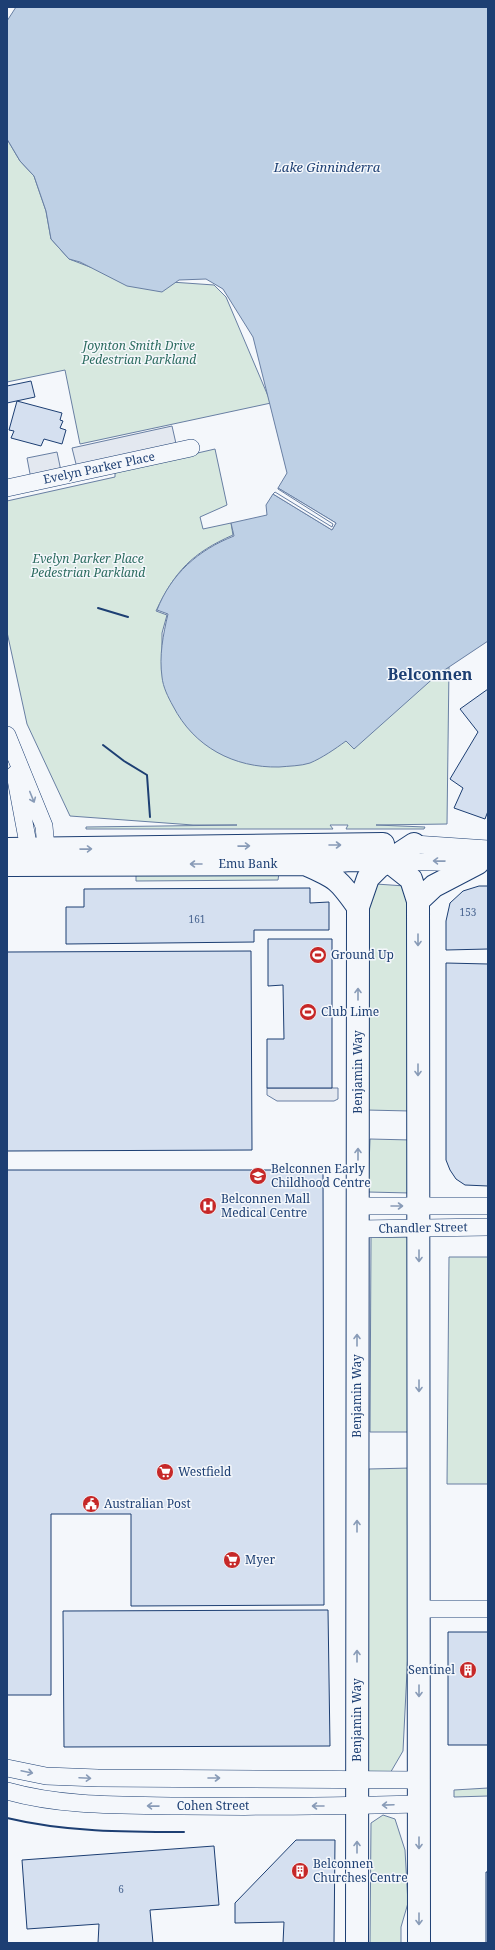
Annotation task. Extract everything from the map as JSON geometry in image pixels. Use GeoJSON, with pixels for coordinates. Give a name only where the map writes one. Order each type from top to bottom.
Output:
{"type":"FeatureCollection","features":[{"type":"Feature","properties":{"kind":"main road","name":"Emu Bank"},"geometry":{"type":"LineString","coordinates":[[7,865],[38,857],[368,844],[414,844]]}},
{"type":"Feature","properties":{"kind":"main road"},"geometry":{"type":"LineString","coordinates":[[368,844],[390,860],[410,878],[418,901],[419,1943]]}},
{"type":"Feature","properties":{"kind":"main road","name":"Benjamin Way"},"geometry":{"type":"LineString","coordinates":[[357,1943],[358,907],[368,878],[390,860],[414,844]]}},
{"type":"Feature","properties":{"kind":"main road","name":"Emu Bank"},"geometry":{"type":"LineString","coordinates":[[7,849],[38,857],[305,864],[350,860],[390,860]]}},
{"type":"Feature","properties":{"kind":"main road"},"geometry":{"type":"LineString","coordinates":[[418,901],[434,886],[485,858]]}},
{"type":"Feature","properties":{"kind":"main road"},"geometry":{"type":"LineString","coordinates":[[305,864],[333,876],[343,885],[358,907]]}},
{"type":"Feature","properties":{"kind":"street","name":"Evelyn Parker Place"},"geometry":{"type":"LineString","coordinates":[[7,488],[191,448]]}},
{"type":"Feature","properties":{"kind":"street"},"geometry":{"type":"LineString","coordinates":[[7,734],[38,857]]}},
{"type":"Feature","properties":{"kind":"street","name":"Emu Bank"},"geometry":{"type":"LineString","coordinates":[[414,844],[485,858]]}},
{"type":"Feature","properties":{"kind":"street","name":"Emu Bank"},"geometry":{"type":"LineString","coordinates":[[390,860],[485,858]]}},
{"type":"Feature","properties":{"kind":"street","name":"Chandler Street"},"geometry":{"type":"LineString","coordinates":[[358,1206],[488,1206]]}},
{"type":"Feature","properties":{"kind":"street","name":"Chandler Street"},"geometry":{"type":"LineString","coordinates":[[358,1229],[488,1227]]}},
{"type":"Feature","properties":{"kind":"street"},"geometry":{"type":"LineString","coordinates":[[419,1609],[488,1609]]}},
{"type":"Feature","properties":{"kind":"street"},"geometry":{"type":"LineString","coordinates":[[7,1768],[46,1776],[98,1778],[419,1780]]}},
{"type":"Feature","properties":{"kind":"street","name":"Cohen Street"},"geometry":{"type":"LineString","coordinates":[[7,1791],[46,1800],[92,1805],[357,1806],[419,1804]]}},
{"type":"Feature","properties":{"kind":"green space","name":"Joynton Smith Drive Pedestrian Parkland"},"geometry":{"type":"Polygon","coordinates":[[[7,139],[20,161],[34,176],[46,211],[51,239],[69,259],[90,267],[171,282],[214,285],[226,297],[271,403],[80,444],[65,370],[7,382],[7,139]]]}},
{"type":"Feature","properties":{"kind":"green space","name":"Evelyn Parker Place Pedestrian Parkland"},"geometry":{"type":"Polygon","coordinates":[[[215,449],[227,505],[200,517],[203,529],[231,523],[233,535],[196,556],[178,574],[163,597],[156,611],[167,615],[162,633],[162,671],[421,686],[449,667],[447,824],[376,825],[425,827],[424,829],[346,829],[348,825],[330,825],[333,829],[86,829],[86,827],[237,825],[193,825],[70,816],[27,724],[7,632],[7,501],[115,477],[115,472],[215,449]]]}},
{"type":"Feature","properties":{"kind":"green space"},"geometry":{"type":"Polygon","coordinates":[[[279,873],[278,880],[136,881],[136,874],[279,873]]]}},
{"type":"Feature","properties":{"kind":"green space"},"geometry":{"type":"Polygon","coordinates":[[[376,884],[405,886],[411,912],[410,1111],[366,1110],[367,909],[376,884]]]}},
{"type":"Feature","properties":{"kind":"green space"},"geometry":{"type":"Polygon","coordinates":[[[370,1139],[411,1140],[410,1193],[368,1192],[370,1139]]]}},
{"type":"Feature","properties":{"kind":"green space"},"geometry":{"type":"Polygon","coordinates":[[[371,1237],[412,1237],[411,1432],[370,1432],[371,1237]]]}},
{"type":"Feature","properties":{"kind":"green space"},"geometry":{"type":"Polygon","coordinates":[[[449,1257],[488,1257],[488,1484],[447,1484],[449,1257]]]}},
{"type":"Feature","properties":{"kind":"green space"},"geometry":{"type":"Polygon","coordinates":[[[411,1468],[410,1611],[403,1751],[389,1775],[367,1774],[369,1469],[411,1468]]]}},
{"type":"Feature","properties":{"kind":"green space"},"geometry":{"type":"Polygon","coordinates":[[[488,1788],[488,1796],[454,1797],[454,1790],[488,1788]]]}},
{"type":"Feature","properties":{"kind":"green space"},"geometry":{"type":"Polygon","coordinates":[[[383,1815],[395,1819],[405,1850],[408,1903],[401,1927],[401,1943],[370,1943],[371,1823],[383,1815]]]}},
{"type":"Feature","properties":{"kind":"shaded area"},"geometry":{"type":"Polygon","coordinates":[[[172,426],[177,448],[31,479],[27,458],[57,452],[61,471],[77,468],[72,448],[172,426]]]}},
{"type":"Feature","properties":{"kind":"shaded area"},"geometry":{"type":"Polygon","coordinates":[[[267,1088],[338,1088],[338,1099],[334,1101],[277,1101],[267,1095],[267,1088]]]}},
{"type":"Feature","properties":{"kind":"water","name":"Lake Ginninderra"},"geometry":{"type":"Polygon","coordinates":[[[16,7],[488,7],[488,641],[437,675],[354,749],[346,741],[324,756],[306,764],[279,767],[246,764],[231,759],[204,744],[192,733],[182,720],[168,696],[161,669],[161,653],[168,614],[157,610],[170,585],[178,574],[209,548],[234,536],[231,523],[267,515],[266,505],[273,494],[332,530],[336,523],[278,488],[287,473],[253,337],[223,289],[206,279],[179,280],[162,292],[127,286],[80,262],[69,259],[51,239],[46,211],[34,176],[20,161],[7,139],[7,21],[16,7]]]}},
{"type":"Feature","properties":{"kind":"pier"},"geometry":{"type":"Polygon","coordinates":[[[278,488],[336,523],[332,530],[273,494],[275,492],[332,527],[333,524],[278,488]]]}},
{"type":"Feature","properties":{"kind":"building"},"geometry":{"type":"Polygon","coordinates":[[[31,381],[35,397],[7,403],[7,386],[31,381]]]}},
{"type":"Feature","properties":{"kind":"building"},"geometry":{"type":"Polygon","coordinates":[[[17,401],[62,413],[60,420],[63,421],[60,428],[66,430],[62,444],[44,439],[41,446],[11,438],[14,431],[9,430],[17,401]]]}},
{"type":"Feature","properties":{"kind":"building"},"geometry":{"type":"Polygon","coordinates":[[[488,689],[488,811],[485,819],[454,808],[463,788],[450,779],[478,732],[460,709],[488,689]]]}},
{"type":"Feature","properties":{"kind":"building"},"geometry":{"type":"Polygon","coordinates":[[[479,886],[488,886],[488,949],[446,950],[446,921],[450,903],[463,891],[479,886]]]}},
{"type":"Feature","properties":{"kind":"building"},"geometry":{"type":"Polygon","coordinates":[[[310,888],[310,903],[329,902],[329,930],[254,930],[254,942],[66,944],[66,907],[84,907],[84,889],[310,888]]]}},
{"type":"Feature","properties":{"kind":"building","name":"Club Lime"},"geometry":{"type":"Polygon","coordinates":[[[268,939],[332,939],[332,1088],[267,1088],[267,1039],[284,1039],[283,985],[268,986],[268,939]]]}},
{"type":"Feature","properties":{"kind":"building"},"geometry":{"type":"Polygon","coordinates":[[[251,951],[252,1150],[7,1151],[7,952],[251,951]]]}},
{"type":"Feature","properties":{"kind":"building"},"geometry":{"type":"Polygon","coordinates":[[[446,963],[488,964],[488,1186],[465,1185],[456,1179],[446,1160],[446,963]]]}},
{"type":"Feature","properties":{"kind":"building","name":"Westfield"},"geometry":{"type":"Polygon","coordinates":[[[7,1170],[323,1170],[324,1605],[131,1606],[131,1514],[51,1514],[51,1695],[7,1695],[7,1170]]]}},
{"type":"Feature","properties":{"kind":"building"},"geometry":{"type":"Polygon","coordinates":[[[328,1610],[330,1746],[64,1747],[63,1611],[328,1610]]]}},
{"type":"Feature","properties":{"kind":"building","name":"Sentinel"},"geometry":{"type":"Polygon","coordinates":[[[448,1632],[488,1632],[488,1745],[448,1745],[448,1632]]]}},
{"type":"Feature","properties":{"kind":"building","name":"Belconnen Churches Centre"},"geometry":{"type":"Polygon","coordinates":[[[296,1840],[335,1840],[334,1943],[283,1943],[284,1922],[235,1923],[235,1903],[296,1840]]]}},
{"type":"Feature","properties":{"kind":"building"},"geometry":{"type":"Polygon","coordinates":[[[214,1846],[219,1905],[150,1910],[153,1943],[98,1943],[99,1924],[27,1929],[22,1860],[214,1846]]]}},
{"type":"Feature","properties":{"kind":"building"},"geometry":{"type":"Polygon","coordinates":[[[486,1872],[488,1872],[488,1943],[486,1943],[486,1872]]]}},
{"type":"Feature","properties":{"kind":"wall"},"geometry":{"type":"LineString","coordinates":[[98,608],[128,617]]}},
{"type":"Feature","properties":{"kind":"wall"},"geometry":{"type":"LineString","coordinates":[[103,745],[124,761],[147,775],[150,817]]}},
{"type":"Feature","properties":{"kind":"wall"},"geometry":{"type":"LineString","coordinates":[[7,1818],[29,1823],[73,1829],[184,1832]]}},
{"type":"Feature","properties":{"kind":"place","name":"Ground Up"},"geometry":{"type":"Point","coordinates":[318,955]}},
{"type":"Feature","properties":{"kind":"place","name":"Club Lime"},"geometry":{"type":"Point","coordinates":[308,1012]}},
{"type":"Feature","properties":{"kind":"place","name":"Belconnen Early Childhood Centre"},"geometry":{"type":"Point","coordinates":[258,1176]}},
{"type":"Feature","properties":{"kind":"place","name":"Belconnen Mall Medical Centre"},"geometry":{"type":"Point","coordinates":[208,1206]}},
{"type":"Feature","properties":{"kind":"place","name":"Westfield"},"geometry":{"type":"Point","coordinates":[165,1472]}},
{"type":"Feature","properties":{"kind":"place","name":"Australian Post"},"geometry":{"type":"Point","coordinates":[91,1504]}},
{"type":"Feature","properties":{"kind":"place","name":"Myer"},"geometry":{"type":"Point","coordinates":[232,1560]}},
{"type":"Feature","properties":{"kind":"place","name":"Sentinel"},"geometry":{"type":"Point","coordinates":[468,1670]}},
{"type":"Feature","properties":{"kind":"place","name":"Belconnen Churches Centre"},"geometry":{"type":"Point","coordinates":[300,1871]}},
{"type":"Feature","properties":{"kind":"district","name":"Belconnen"},"geometry":{"type":"Point","coordinates":[430,674]}}]}
